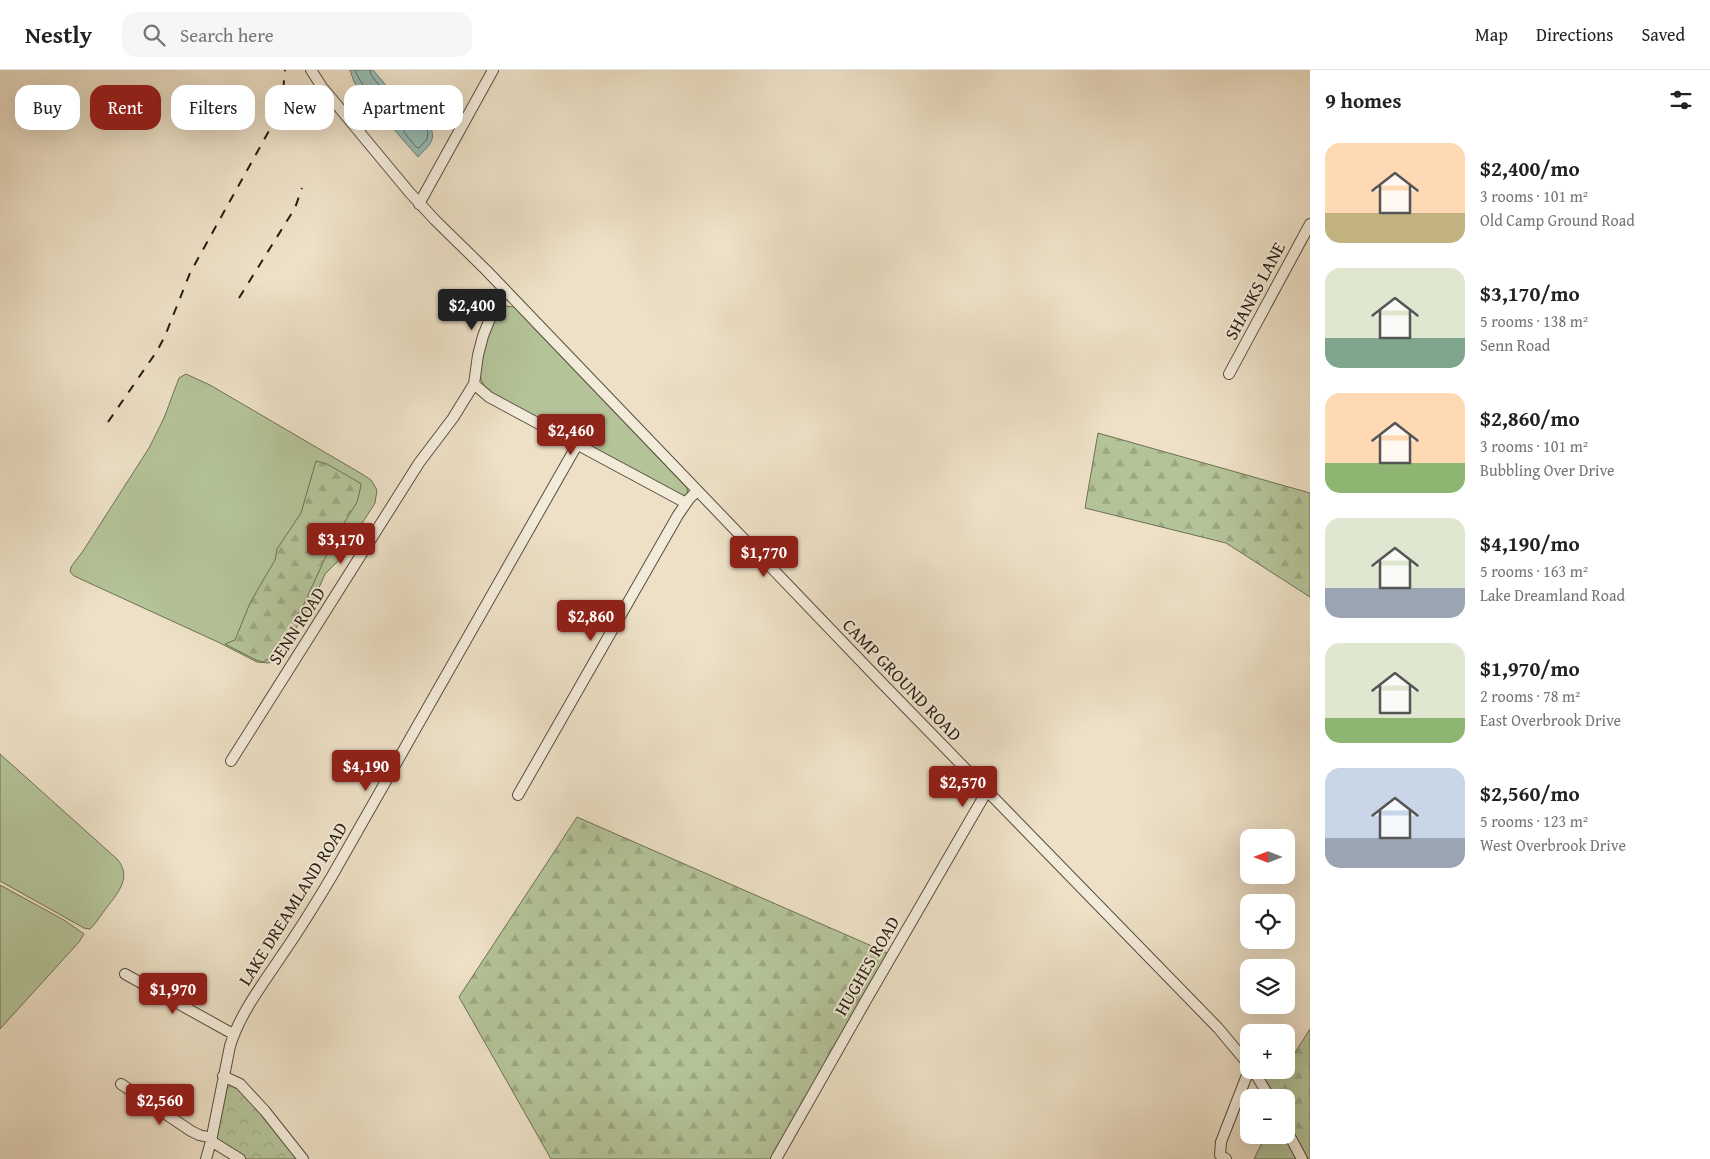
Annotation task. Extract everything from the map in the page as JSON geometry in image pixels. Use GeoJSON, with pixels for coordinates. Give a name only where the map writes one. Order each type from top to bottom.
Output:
{"type":"FeatureCollection","features":[{"type":"Feature","properties":{"kind":"street","name":"CAMP GROUND ROAD"},"geometry":{"type":"LineString","coordinates":[[311,70],[322,87],[419,204],[506,291],[1218,1028],[1240,1054]]}},
{"type":"Feature","properties":{"kind":"street"},"geometry":{"type":"LineString","coordinates":[[419,204],[492,70]]}},
{"type":"Feature","properties":{"kind":"street","name":"SHANKS LANE"},"geometry":{"type":"LineString","coordinates":[[1229,374],[1310,224]]}},
{"type":"Feature","properties":{"kind":"street"},"geometry":{"type":"LineString","coordinates":[[506,291],[493,311],[483,336],[474,384],[489,398],[686,503]]}},
{"type":"Feature","properties":{"kind":"street","name":"SENN ROAD"},"geometry":{"type":"LineString","coordinates":[[231,762],[419,463],[453,418],[474,384]]}},
{"type":"Feature","properties":{"kind":"street","name":"LAKE DREAMLAND ROAD"},"geometry":{"type":"LineString","coordinates":[[206,1159],[233,1034],[263,983],[332,876],[577,445]]}},
{"type":"Feature","properties":{"kind":"street"},"geometry":{"type":"LineString","coordinates":[[518,795],[686,503],[698,491]]}},
{"type":"Feature","properties":{"kind":"street","name":"HUGHES ROAD"},"geometry":{"type":"LineString","coordinates":[[776,1159],[987,791]]}},
{"type":"Feature","properties":{"kind":"street"},"geometry":{"type":"LineString","coordinates":[[125,974],[233,1034]]}},
{"type":"Feature","properties":{"kind":"street"},"geometry":{"type":"LineString","coordinates":[[223,1076],[240,1084],[265,1111],[303,1159]]}},
{"type":"Feature","properties":{"kind":"street"},"geometry":{"type":"LineString","coordinates":[[1219,1158],[1221,1142],[1247,1079]]}},
{"type":"Feature","properties":{"kind":"street"},"geometry":{"type":"LineString","coordinates":[[121,1084],[191,1131],[211,1139],[240,1159]]}},
{"type":"Feature","properties":{"kind":"street"},"geometry":{"type":"LineString","coordinates":[[1294,1144],[1302,1159]]}},
{"type":"Feature","properties":{"kind":"green space"},"geometry":{"type":"Polygon","coordinates":[[[505,306],[514,307],[687,488],[688,494],[683,496],[491,395],[481,380],[480,368],[484,348],[495,317],[505,306]]]}},
{"type":"Feature","properties":{"kind":"green space"},"geometry":{"type":"Polygon","coordinates":[[[186,374],[210,385],[362,474],[371,480],[377,490],[375,503],[338,561],[325,574],[314,599],[282,651],[269,663],[257,662],[74,576],[70,572],[71,567],[149,448],[164,418],[179,378],[186,374]]]}},
{"type":"Feature","properties":{"kind":"green space"},"geometry":{"type":"Polygon","coordinates":[[[1098,433],[1310,493],[1310,597],[1226,543],[1085,508],[1098,433]]]}},
{"type":"Feature","properties":{"kind":"green space"},"geometry":{"type":"Polygon","coordinates":[[[316,461],[327,464],[360,483],[357,502],[333,541],[303,606],[276,651],[263,662],[225,644],[235,640],[250,603],[275,560],[277,549],[301,513],[316,461]]]}},
{"type":"Feature","properties":{"kind":"green space"},"geometry":{"type":"Polygon","coordinates":[[[0,754],[117,859],[121,865],[124,878],[122,884],[116,896],[90,929],[84,928],[0,881],[0,754]]]}},
{"type":"Feature","properties":{"kind":"green space"},"geometry":{"type":"Polygon","coordinates":[[[577,817],[890,954],[774,1159],[551,1159],[459,997],[577,817]]]}},
{"type":"Feature","properties":{"kind":"green space"},"geometry":{"type":"Polygon","coordinates":[[[0,885],[64,920],[84,934],[79,942],[0,1029],[0,885]]]}},
{"type":"Feature","properties":{"kind":"green space"},"geometry":{"type":"Polygon","coordinates":[[[1310,1029],[1310,1159],[1308,1159],[1295,1135],[1295,1089],[1271,1089],[1265,1079],[1295,1079],[1295,1052],[1310,1029]]]}},
{"type":"Feature","properties":{"kind":"green space"},"geometry":{"type":"Polygon","coordinates":[[[227,1084],[238,1087],[300,1159],[246,1159],[217,1141],[216,1131],[227,1084]]]}},
{"type":"Feature","properties":{"kind":"green space"},"geometry":{"type":"Polygon","coordinates":[[[1262,1144],[1288,1144],[1296,1159],[1254,1159],[1262,1144]]]}},
{"type":"Feature","properties":{"kind":"water"},"geometry":{"type":"Polygon","coordinates":[[[350,70],[373,70],[386,85],[356,85],[350,70]]]}},
{"type":"Feature","properties":{"kind":"water"},"geometry":{"type":"Polygon","coordinates":[[[394,130],[431,130],[431,141],[418,157],[394,130]]]}},
{"type":"Feature","properties":{"kind":"railway"},"geometry":{"type":"LineString","coordinates":[[108,422],[157,351],[165,336],[190,273],[270,129],[282,102],[285,70]]}},
{"type":"Feature","properties":{"kind":"railway"},"geometry":{"type":"LineString","coordinates":[[239,298],[295,208],[302,188]]}}]}
